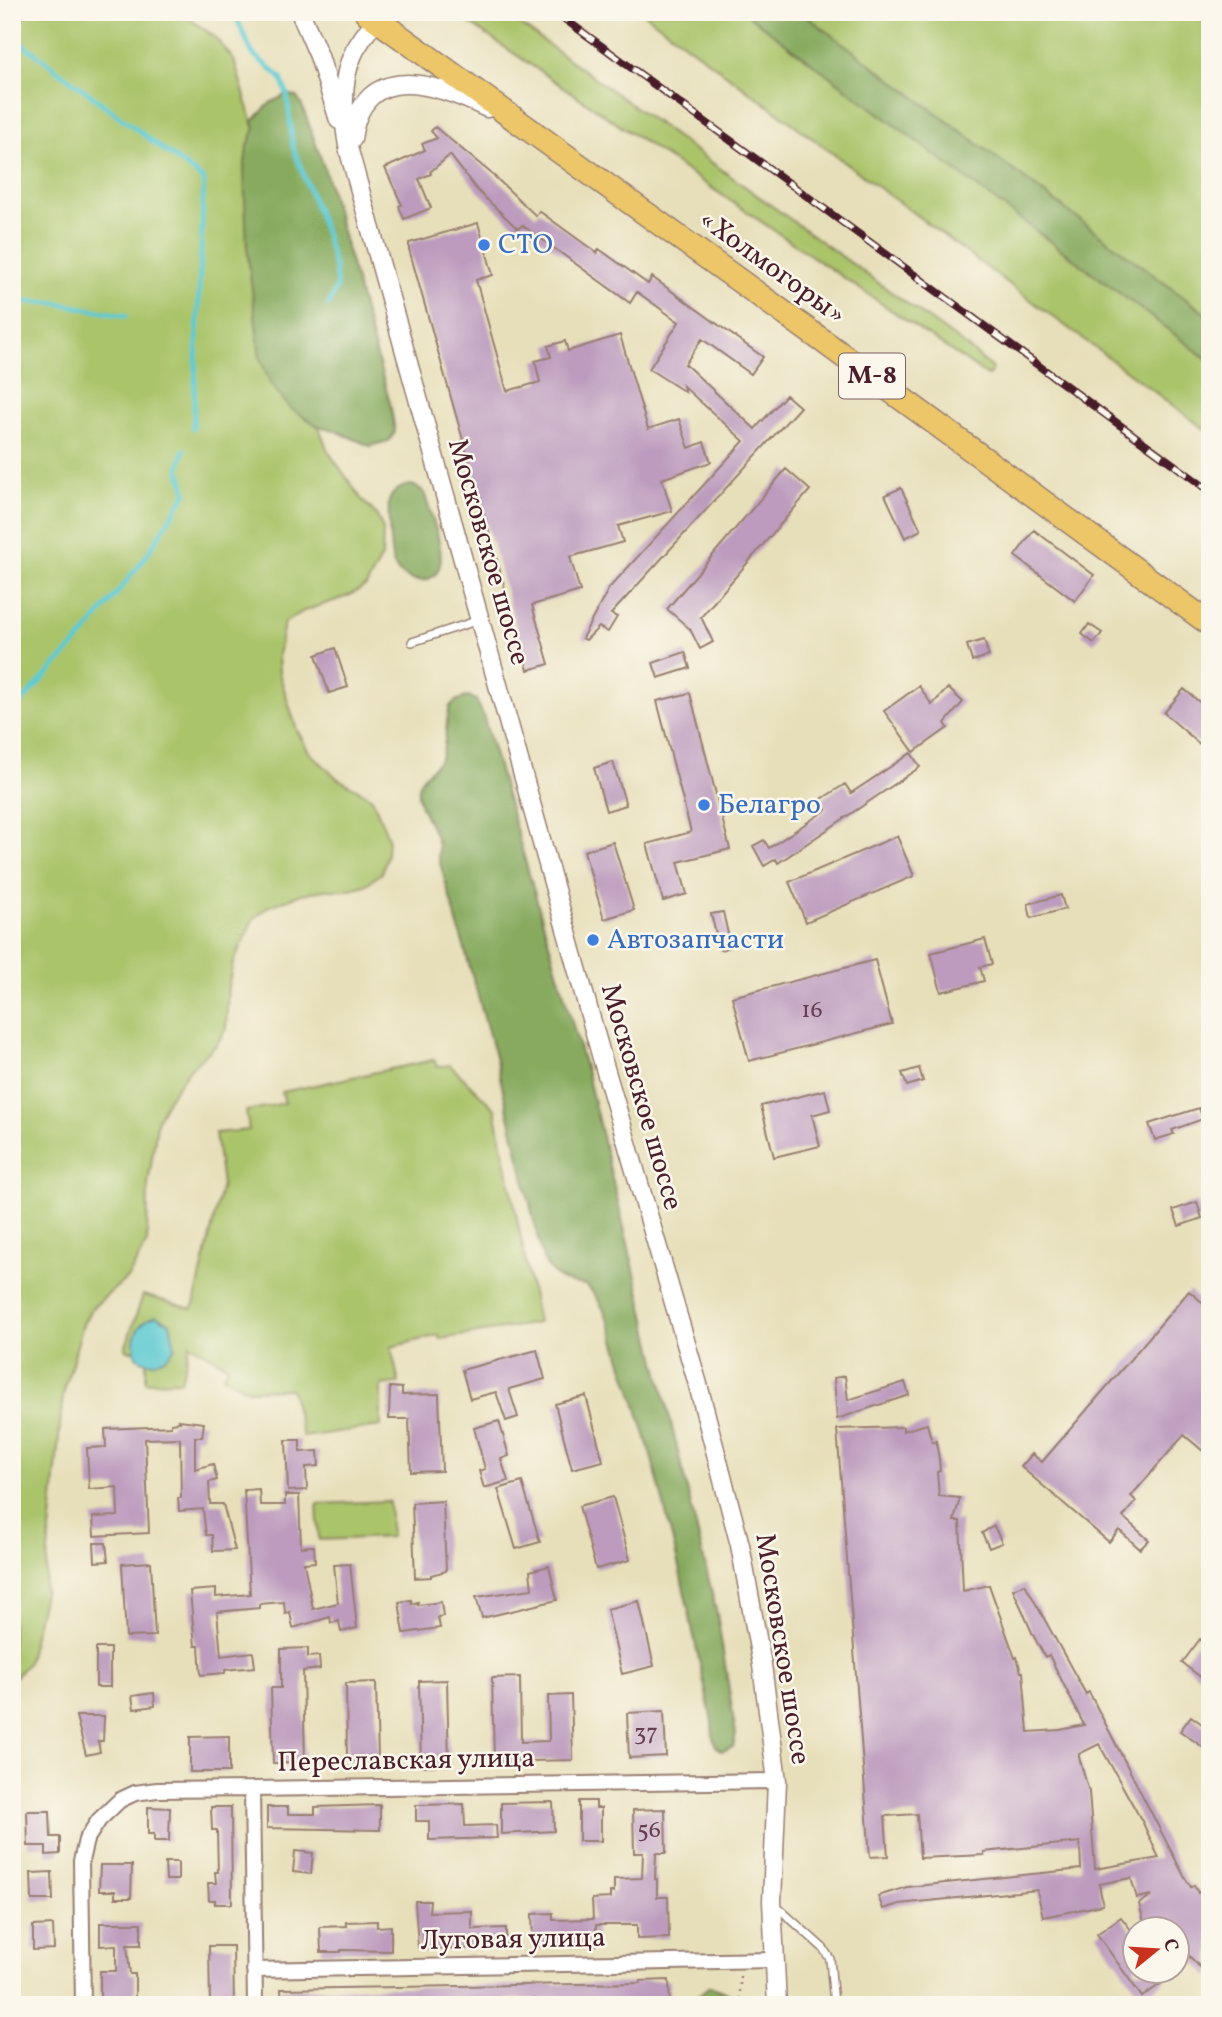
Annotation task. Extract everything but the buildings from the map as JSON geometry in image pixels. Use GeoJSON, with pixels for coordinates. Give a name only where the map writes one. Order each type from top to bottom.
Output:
{"type":"FeatureCollection","features":[{"type":"Feature","properties":{"kind":"highway","name":"«Холмогоры»"},"geometry":{"type":"LineString","coordinates":[[371,16],[1210,624]]}},
{"type":"Feature","properties":{"kind":"street"},"geometry":{"type":"LineString","coordinates":[[300,12],[319,56],[355,173]]}},
{"type":"Feature","properties":{"kind":"street","name":"Московское шоссе"},"geometry":{"type":"LineString","coordinates":[[371,16],[353,53],[346,78],[344,119],[355,173],[602,1058],[697,1381],[740,1545],[762,1665],[777,1781],[772,1901],[777,2005]]}},
{"type":"Feature","properties":{"kind":"street"},"geometry":{"type":"LineString","coordinates":[[355,173],[352,139],[356,117],[362,107],[378,93],[400,84],[423,84],[439,88],[473,101],[531,131]]}},
{"type":"Feature","properties":{"kind":"street","name":"Переславская улица"},"geometry":{"type":"LineString","coordinates":[[255,2005],[252,1789],[777,1781]]}},
{"type":"Feature","properties":{"kind":"street"},"geometry":{"type":"LineString","coordinates":[[83,2005],[81,1861],[86,1840],[99,1820],[120,1800],[146,1790],[252,1789]]}},
{"type":"Feature","properties":{"kind":"street","name":"Луговая улица"},"geometry":{"type":"LineString","coordinates":[[254,1970],[774,1960]]}},
{"type":"Feature","properties":{"kind":"lane"},"geometry":{"type":"LineString","coordinates":[[412,642],[480,620]]}},
{"type":"Feature","properties":{"kind":"lane"},"geometry":{"type":"LineString","coordinates":[[772,1901],[823,1948],[830,1959],[834,2005]]}},
{"type":"Feature","properties":{"kind":"path"},"geometry":{"type":"LineString","coordinates":[[739,1959],[740,2005]]}},
{"type":"Feature","properties":{"kind":"green space"},"geometry":{"type":"Polygon","coordinates":[[[12,12],[180,12],[215,37],[234,60],[257,137],[299,374],[328,451],[363,501],[376,514],[383,529],[382,557],[366,586],[348,596],[304,611],[284,623],[278,656],[279,673],[297,730],[309,752],[337,778],[372,798],[388,837],[382,873],[365,885],[346,890],[302,894],[267,907],[253,920],[233,963],[228,987],[226,1029],[216,1045],[189,1070],[158,1118],[148,1184],[147,1243],[128,1277],[91,1309],[83,1324],[63,1395],[44,1594],[27,1664],[12,1680],[12,12]]]}},
{"type":"Feature","properties":{"kind":"green space"},"geometry":{"type":"Polygon","coordinates":[[[453,12],[503,12],[966,346],[993,369],[988,376],[453,12]]]}},
{"type":"Feature","properties":{"kind":"green space"},"geometry":{"type":"Polygon","coordinates":[[[642,12],[744,12],[1210,361],[1210,433],[642,12]]]}},
{"type":"Feature","properties":{"kind":"green space"},"geometry":{"type":"Polygon","coordinates":[[[744,12],[801,12],[1210,317],[1210,361],[744,12]]]}},
{"type":"Feature","properties":{"kind":"green space"},"geometry":{"type":"Polygon","coordinates":[[[801,12],[1210,12],[1210,317],[801,12]]]}},
{"type":"Feature","properties":{"kind":"green space"},"geometry":{"type":"Polygon","coordinates":[[[287,94],[297,97],[303,108],[324,167],[391,407],[395,432],[389,441],[370,446],[318,426],[290,408],[270,383],[260,358],[247,247],[244,170],[247,148],[255,128],[253,121],[270,103],[287,94]]]}},
{"type":"Feature","properties":{"kind":"green space"},"geometry":{"type":"Polygon","coordinates":[[[412,485],[422,490],[425,495],[440,548],[437,572],[426,580],[404,576],[394,565],[391,553],[389,501],[398,489],[412,485]]]}},
{"type":"Feature","properties":{"kind":"green space"},"geometry":{"type":"Polygon","coordinates":[[[469,696],[476,700],[483,715],[587,1074],[717,1614],[736,1734],[733,1747],[722,1751],[718,1749],[713,1738],[712,1722],[673,1542],[637,1409],[605,1312],[594,1293],[586,1285],[560,1279],[543,1259],[494,1052],[438,856],[437,840],[418,795],[423,777],[442,755],[450,706],[469,696]]]}},
{"type":"Feature","properties":{"kind":"green space"},"geometry":{"type":"Polygon","coordinates":[[[434,1060],[437,1067],[450,1065],[495,1109],[538,1323],[440,1339],[439,1335],[391,1347],[399,1383],[381,1385],[381,1426],[303,1437],[291,1389],[248,1390],[223,1376],[228,1366],[190,1344],[181,1381],[146,1382],[146,1355],[125,1349],[143,1295],[193,1309],[222,1184],[215,1133],[249,1130],[246,1111],[285,1103],[282,1092],[434,1060]]]}},
{"type":"Feature","properties":{"kind":"green space"},"geometry":{"type":"Polygon","coordinates":[[[389,1501],[391,1537],[319,1540],[317,1504],[389,1501]]]}},
{"type":"Feature","properties":{"kind":"green space"},"geometry":{"type":"Polygon","coordinates":[[[710,1986],[736,1997],[736,2005],[685,2005],[710,1986]]]}},
{"type":"Feature","properties":{"kind":"water"},"geometry":{"type":"Polygon","coordinates":[[[156,1316],[170,1323],[175,1347],[162,1359],[147,1362],[136,1357],[135,1337],[144,1322],[156,1316]]]}},
{"type":"Feature","properties":{"kind":"waterway"},"geometry":{"type":"LineString","coordinates":[[234,12],[252,53],[281,78],[287,94],[293,147],[325,232],[335,269],[337,287],[328,305]]}},
{"type":"Feature","properties":{"kind":"waterway"},"geometry":{"type":"LineString","coordinates":[[12,36],[204,180],[193,429]]}},
{"type":"Feature","properties":{"kind":"waterway"},"geometry":{"type":"LineString","coordinates":[[12,301],[56,303],[126,316]]}},
{"type":"Feature","properties":{"kind":"waterway"},"geometry":{"type":"LineString","coordinates":[[12,712],[82,637],[145,558],[186,493],[179,468],[184,450]]}},
{"type":"Feature","properties":{"kind":"railway"},"geometry":{"type":"LineString","coordinates":[[555,12],[1210,491]]}},
{"type":"Feature","properties":{"kind":"place","name":"СТО"},"geometry":{"type":"Point","coordinates":[484,245]}},
{"type":"Feature","properties":{"kind":"place","name":"Белагро"},"geometry":{"type":"Point","coordinates":[704,805]}},
{"type":"Feature","properties":{"kind":"place","name":"Автозапчасти"},"geometry":{"type":"Point","coordinates":[593,940]}}]}
